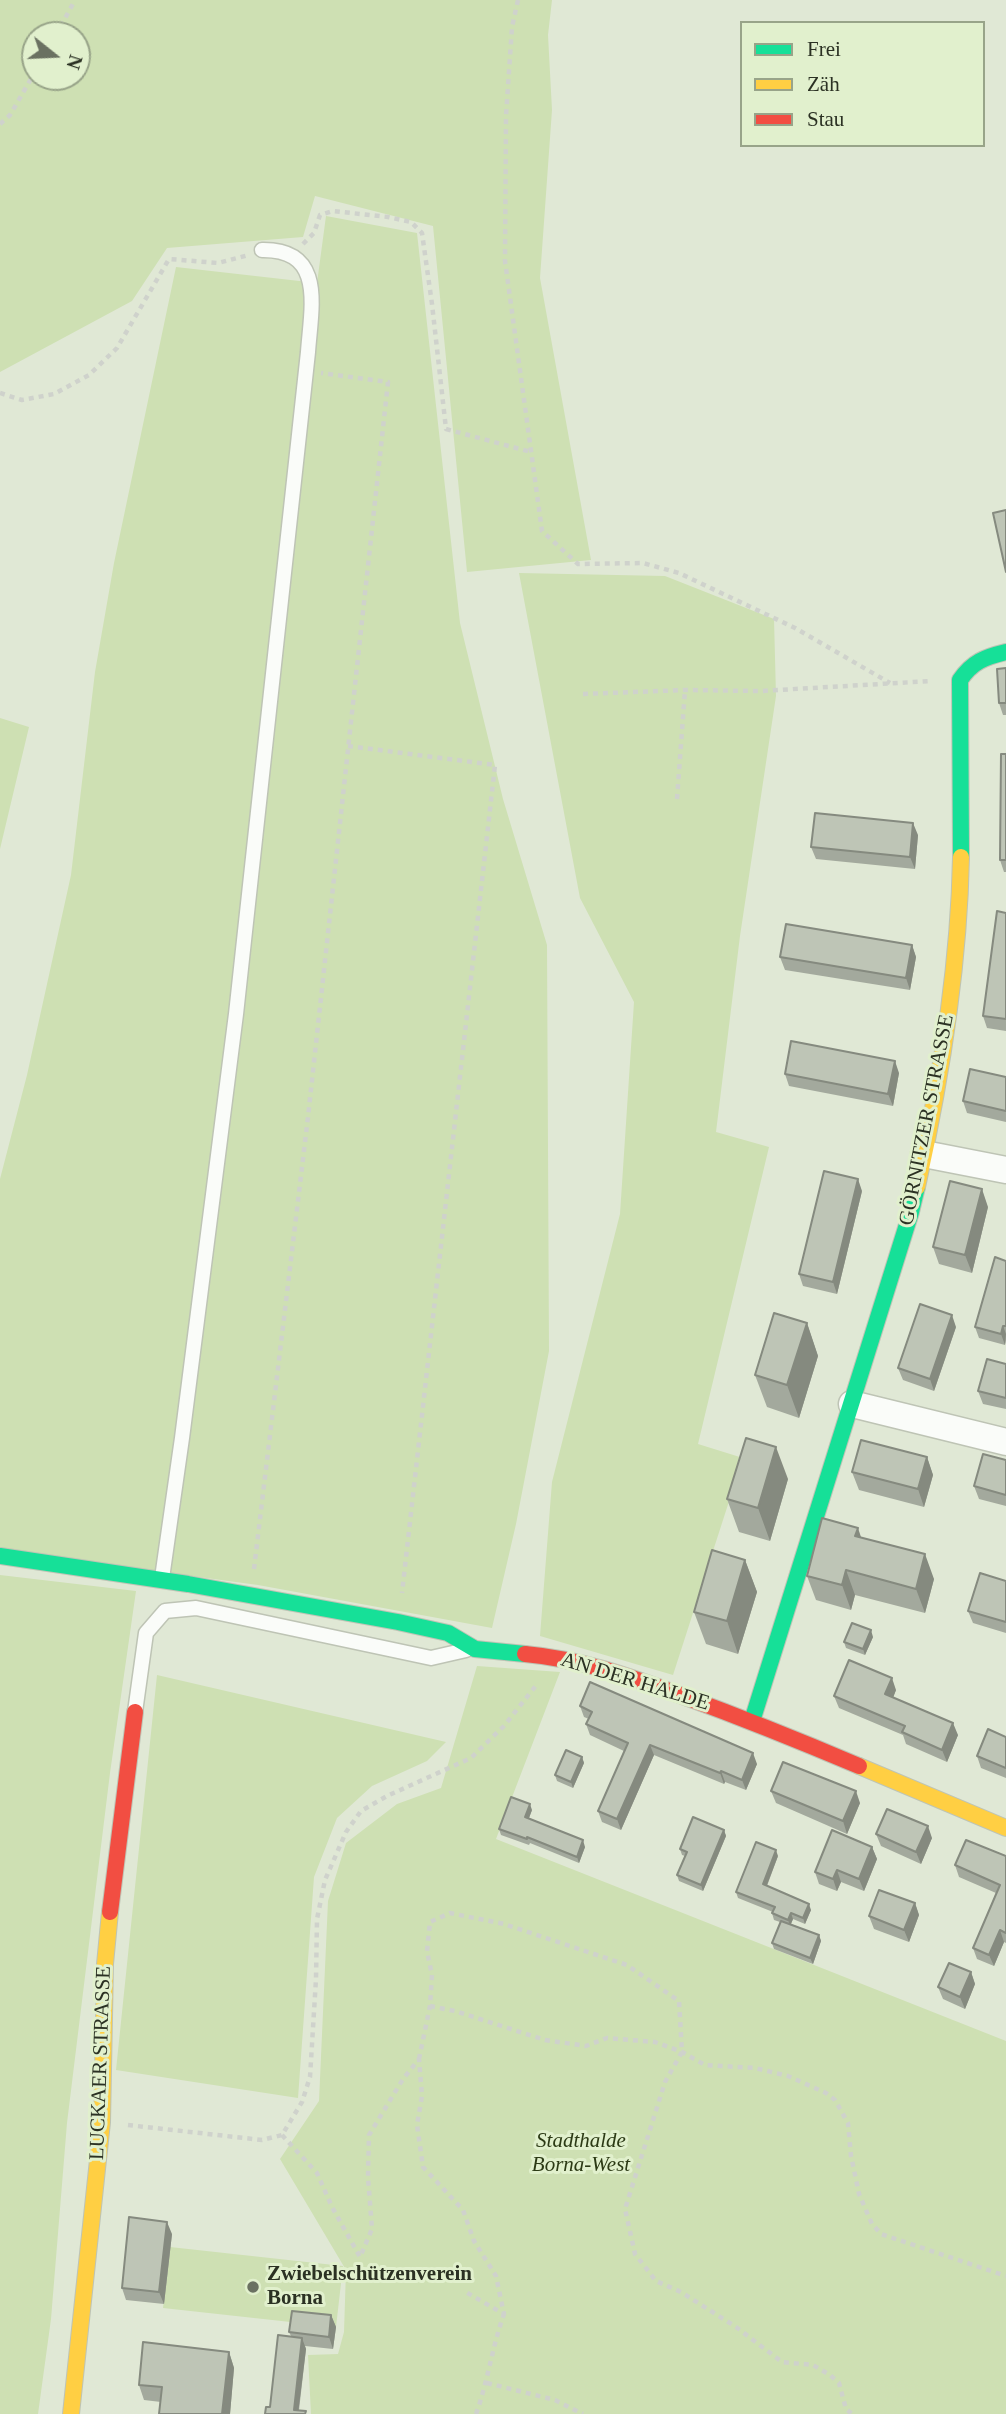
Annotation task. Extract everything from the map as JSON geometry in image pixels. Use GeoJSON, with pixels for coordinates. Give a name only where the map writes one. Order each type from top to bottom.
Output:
{"type":"FeatureCollection","features":[{"type":"Feature","properties":{"kind":"street"},"geometry":{"type":"LineString","coordinates":[[960,680],[968,667],[981,658],[1006,652]]}},
{"type":"Feature","properties":{"kind":"street","name":"GÖRNITZER STRASSE"},"geometry":{"type":"LineString","coordinates":[[752,1720],[911,1212],[924,1154],[946,1033],[957,938],[961,869],[960,680]]}},
{"type":"Feature","properties":{"kind":"street"},"geometry":{"type":"LineString","coordinates":[[924,1154],[1006,1170]]}},
{"type":"Feature","properties":{"kind":"street"},"geometry":{"type":"LineString","coordinates":[[852,1404],[1006,1442]]}},
{"type":"Feature","properties":{"kind":"street","name":"AN DER HALDE"},"geometry":{"type":"LineString","coordinates":[[0,1556],[161,1580],[398,1622],[448,1633],[475,1649],[557,1657],[608,1669],[752,1720],[1006,1828]]}},
{"type":"Feature","properties":{"kind":"street","name":"LUCKAER STRASSE"},"geometry":{"type":"LineString","coordinates":[[71,2414],[102,2122],[105,1964],[135,1712]]}},
{"type":"Feature","properties":{"kind":"lane"},"geometry":{"type":"LineString","coordinates":[[161,1580],[182,1438],[234,1028],[313,287],[304,268],[292,255],[277,250],[262,250]]}},
{"type":"Feature","properties":{"kind":"lane"},"geometry":{"type":"LineString","coordinates":[[135,1712],[146,1633],[165,1611],[196,1608],[431,1658],[475,1649]]}},
{"type":"Feature","properties":{"kind":"path"},"geometry":{"type":"LineString","coordinates":[[64,21],[75,0]]}},
{"type":"Feature","properties":{"kind":"path"},"geometry":{"type":"LineString","coordinates":[[518,0],[512,27],[506,116],[505,261],[542,531],[578,564],[643,563],[679,573],[795,628],[890,683]]}},
{"type":"Feature","properties":{"kind":"path"},"geometry":{"type":"LineString","coordinates":[[0,124],[10,115],[24,91]]}},
{"type":"Feature","properties":{"kind":"path"},"geometry":{"type":"LineString","coordinates":[[292,255],[314,233],[320,215],[333,211],[411,222],[422,233],[446,429],[532,452]]}},
{"type":"Feature","properties":{"kind":"path"},"geometry":{"type":"LineString","coordinates":[[0,393],[22,400],[54,394],[89,375],[117,348],[169,259],[218,263],[262,250]]}},
{"type":"Feature","properties":{"kind":"path"},"geometry":{"type":"LineString","coordinates":[[251,1595],[308,1117],[388,382],[306,371]]}},
{"type":"Feature","properties":{"kind":"path"},"geometry":{"type":"LineString","coordinates":[[583,694],[685,690],[761,691],[960,680]]}},
{"type":"Feature","properties":{"kind":"path"},"geometry":{"type":"LineString","coordinates":[[677,799],[685,690]]}},
{"type":"Feature","properties":{"kind":"path"},"geometry":{"type":"LineString","coordinates":[[348,746],[495,765],[398,1622]]}},
{"type":"Feature","properties":{"kind":"path"},"geometry":{"type":"LineString","coordinates":[[102,2122],[262,2140],[282,2135],[302,2102],[310,2077],[317,1919],[326,1880],[346,1832],[361,1811],[387,1796],[471,1758],[505,1726],[557,1657]]}},
{"type":"Feature","properties":{"kind":"path"},"geometry":{"type":"LineString","coordinates":[[476,2414],[487,2383],[495,2339],[504,2314],[496,2276],[474,2241],[463,2210],[423,2167],[416,2125],[422,2096],[419,2059],[430,2006],[432,1975],[427,1951],[430,1922],[450,1913],[504,1924],[627,1965],[679,2001],[682,2052],[665,2082],[625,2209],[635,2254],[656,2281],[681,2292],[736,2326],[782,2362],[813,2365],[830,2375],[839,2383],[846,2409],[852,2414]]}},
{"type":"Feature","properties":{"kind":"path"},"geometry":{"type":"LineString","coordinates":[[430,2006],[455,2011],[545,2040],[586,2046],[607,2038],[656,2042],[705,2065],[755,2068],[788,2076],[826,2093],[835,2100],[848,2123],[851,2156],[859,2193],[872,2224],[881,2234],[1006,2276]]}},
{"type":"Feature","properties":{"kind":"path"},"geometry":{"type":"LineString","coordinates":[[282,2135],[317,2173],[332,2207],[360,2257],[372,2229],[368,2177],[369,2135],[403,2079],[419,2059]]}},
{"type":"Feature","properties":{"kind":"path"},"geometry":{"type":"LineString","coordinates":[[464,2291],[504,2314]]}},
{"type":"Feature","properties":{"kind":"path"},"geometry":{"type":"LineString","coordinates":[[487,2383],[555,2400],[583,2414]]}},
{"type":"Feature","properties":{"kind":"green space"},"geometry":{"type":"Polygon","coordinates":[[[0,0],[552,0],[548,35],[552,110],[540,278],[591,560],[467,572],[433,226],[315,196],[303,237],[167,248],[132,301],[0,372],[0,0]]]}},
{"type":"Feature","properties":{"kind":"green space"},"geometry":{"type":"Polygon","coordinates":[[[326,216],[417,233],[460,623],[503,799],[547,945],[549,1351],[516,1524],[492,1628],[258,1585],[0,1550],[0,1179],[27,1075],[71,875],[95,672],[114,563],[176,267],[317,283],[326,216]]]}},
{"type":"Feature","properties":{"kind":"green space"},"geometry":{"type":"Polygon","coordinates":[[[519,573],[665,576],[774,619],[776,696],[740,936],[716,1132],[769,1147],[698,1444],[743,1458],[673,1675],[540,1636],[552,1482],[620,1214],[634,1002],[580,898],[519,573]]]}},
{"type":"Feature","properties":{"kind":"green space"},"geometry":{"type":"Polygon","coordinates":[[[0,718],[29,727],[0,849],[0,718]]]}},
{"type":"Feature","properties":{"kind":"green space"},"geometry":{"type":"Polygon","coordinates":[[[0,1575],[136,1591],[110,1773],[67,2123],[51,2319],[38,2414],[0,2414],[0,1575]]]}},
{"type":"Feature","properties":{"kind":"green space","name":"Stadthalde Borna-West"},"geometry":{"type":"Polygon","coordinates":[[[477,1666],[560,1672],[496,1839],[1006,2041],[1006,2414],[311,2414],[308,2355],[338,2354],[344,2332],[346,2270],[280,2159],[319,2101],[328,1901],[346,1843],[397,1804],[441,1788],[477,1666]]]}},
{"type":"Feature","properties":{"kind":"green space"},"geometry":{"type":"Polygon","coordinates":[[[157,1675],[446,1742],[427,1761],[372,1786],[337,1818],[314,1877],[298,2098],[116,2070],[157,1675]]]}},
{"type":"Feature","properties":{"kind":"green space","name":"Zwiebelschützenverein Borna"},"geometry":{"type":"Polygon","coordinates":[[[170,2247],[343,2266],[336,2327],[163,2308],[170,2247]]]}},
{"type":"Feature","properties":{"kind":"building"},"geometry":{"type":"Polygon","coordinates":[[[1006,510],[1006,572],[993,513],[1006,510]]]}},
{"type":"Feature","properties":{"kind":"building"},"geometry":{"type":"Polygon","coordinates":[[[1006,668],[1006,703],[999,703],[997,669],[1006,668]]]}},
{"type":"Feature","properties":{"kind":"building"},"geometry":{"type":"Polygon","coordinates":[[[1001,754],[1006,754],[1006,860],[1000,860],[1001,754]]]}},
{"type":"Feature","properties":{"kind":"building"},"geometry":{"type":"Polygon","coordinates":[[[815,813],[913,823],[910,857],[811,847],[815,813]]]}},
{"type":"Feature","properties":{"kind":"building"},"geometry":{"type":"Polygon","coordinates":[[[997,911],[1006,913],[1006,1019],[983,1016],[997,911]]]}},
{"type":"Feature","properties":{"kind":"building"},"geometry":{"type":"Polygon","coordinates":[[[786,924],[912,945],[906,978],[780,957],[786,924]]]}},
{"type":"Feature","properties":{"kind":"building"},"geometry":{"type":"Polygon","coordinates":[[[791,1041],[895,1061],[888,1094],[785,1074],[791,1041]]]}},
{"type":"Feature","properties":{"kind":"building"},"geometry":{"type":"Polygon","coordinates":[[[970,1069],[1006,1077],[1006,1111],[963,1101],[970,1069]]]}},
{"type":"Feature","properties":{"kind":"building"},"geometry":{"type":"Polygon","coordinates":[[[824,1171],[858,1179],[833,1282],[799,1274],[824,1171]]]}},
{"type":"Feature","properties":{"kind":"building"},"geometry":{"type":"Polygon","coordinates":[[[950,1181],[982,1189],[965,1255],[933,1247],[950,1181]]]}},
{"type":"Feature","properties":{"kind":"building"},"geometry":{"type":"Polygon","coordinates":[[[995,1257],[1006,1261],[1006,1326],[1003,1326],[1001,1334],[975,1327],[995,1257]]]}},
{"type":"Feature","properties":{"kind":"building"},"geometry":{"type":"Polygon","coordinates":[[[920,1304],[952,1315],[930,1379],[898,1368],[920,1304]]]}},
{"type":"Feature","properties":{"kind":"building"},"geometry":{"type":"Polygon","coordinates":[[[774,1313],[807,1323],[787,1385],[755,1375],[774,1313]]]}},
{"type":"Feature","properties":{"kind":"building"},"geometry":{"type":"Polygon","coordinates":[[[987,1359],[1006,1364],[1006,1398],[978,1391],[987,1359]]]}},
{"type":"Feature","properties":{"kind":"building"},"geometry":{"type":"Polygon","coordinates":[[[746,1438],[776,1447],[758,1508],[727,1499],[746,1438]]]}},
{"type":"Feature","properties":{"kind":"building"},"geometry":{"type":"Polygon","coordinates":[[[861,1440],[927,1457],[918,1489],[852,1472],[861,1440]]]}},
{"type":"Feature","properties":{"kind":"building"},"geometry":{"type":"Polygon","coordinates":[[[983,1454],[1006,1460],[1006,1495],[974,1486],[983,1454]]]}},
{"type":"Feature","properties":{"kind":"building"},"geometry":{"type":"Polygon","coordinates":[[[822,1518],[858,1528],[855,1536],[925,1554],[916,1589],[846,1570],[842,1585],[807,1576],[822,1518]]]}},
{"type":"Feature","properties":{"kind":"building"},"geometry":{"type":"Polygon","coordinates":[[[712,1550],[745,1560],[727,1621],[694,1612],[712,1550]]]}},
{"type":"Feature","properties":{"kind":"building"},"geometry":{"type":"Polygon","coordinates":[[[980,1573],[1006,1581],[1006,1622],[968,1611],[980,1573]]]}},
{"type":"Feature","properties":{"kind":"building"},"geometry":{"type":"Polygon","coordinates":[[[852,1623],[871,1630],[863,1649],[844,1642],[852,1623]]]}},
{"type":"Feature","properties":{"kind":"building"},"geometry":{"type":"Polygon","coordinates":[[[849,1660],[892,1678],[885,1694],[953,1723],[942,1750],[902,1732],[905,1726],[834,1696],[849,1660]]]}},
{"type":"Feature","properties":{"kind":"building"},"geometry":{"type":"Polygon","coordinates":[[[590,1682],[753,1753],[742,1780],[650,1745],[617,1819],[598,1811],[628,1743],[586,1724],[592,1712],[580,1706],[590,1682]]]}},
{"type":"Feature","properties":{"kind":"building"},"geometry":{"type":"Polygon","coordinates":[[[988,1729],[1006,1737],[1006,1768],[977,1756],[988,1729]]]}},
{"type":"Feature","properties":{"kind":"building"},"geometry":{"type":"Polygon","coordinates":[[[566,1750],[582,1757],[571,1782],[555,1775],[566,1750]]]}},
{"type":"Feature","properties":{"kind":"building"},"geometry":{"type":"Polygon","coordinates":[[[783,1762],[856,1791],[843,1821],[771,1791],[783,1762]]]}},
{"type":"Feature","properties":{"kind":"building"},"geometry":{"type":"Polygon","coordinates":[[[511,1797],[530,1804],[525,1817],[583,1840],[577,1857],[499,1829],[511,1797]]]}},
{"type":"Feature","properties":{"kind":"building"},"geometry":{"type":"Polygon","coordinates":[[[887,1809],[928,1826],[916,1852],[876,1834],[887,1809]]]}},
{"type":"Feature","properties":{"kind":"building"},"geometry":{"type":"Polygon","coordinates":[[[693,1817],[724,1830],[701,1885],[677,1875],[687,1852],[680,1849],[693,1817]]]}},
{"type":"Feature","properties":{"kind":"building"},"geometry":{"type":"Polygon","coordinates":[[[832,1830],[872,1847],[859,1879],[837,1870],[833,1879],[815,1872],[832,1830]]]}},
{"type":"Feature","properties":{"kind":"building"},"geometry":{"type":"Polygon","coordinates":[[[966,1840],[1006,1856],[1006,1933],[1000,1930],[989,1955],[973,1948],[1000,1885],[955,1865],[966,1840]]]}},
{"type":"Feature","properties":{"kind":"building"},"geometry":{"type":"Polygon","coordinates":[[[756,1842],[776,1850],[763,1884],[809,1904],[803,1918],[791,1913],[788,1920],[772,1913],[775,1907],[736,1892],[756,1842]]]}},
{"type":"Feature","properties":{"kind":"building"},"geometry":{"type":"Polygon","coordinates":[[[879,1890],[915,1903],[904,1930],[869,1916],[879,1890]]]}},
{"type":"Feature","properties":{"kind":"building"},"geometry":{"type":"Polygon","coordinates":[[[781,1921],[819,1935],[810,1958],[772,1943],[781,1921]]]}},
{"type":"Feature","properties":{"kind":"building"},"geometry":{"type":"Polygon","coordinates":[[[949,1963],[971,1972],[960,1997],[938,1987],[949,1963]]]}},
{"type":"Feature","properties":{"kind":"building"},"geometry":{"type":"Polygon","coordinates":[[[129,2217],[167,2222],[159,2292],[122,2288],[129,2217]]]}},
{"type":"Feature","properties":{"kind":"building"},"geometry":{"type":"Polygon","coordinates":[[[292,2311],[331,2315],[329,2337],[289,2332],[292,2311]]]}},
{"type":"Feature","properties":{"kind":"building"},"geometry":{"type":"Polygon","coordinates":[[[278,2335],[302,2338],[294,2410],[306,2411],[305,2414],[265,2414],[266,2407],[270,2407],[278,2335]]]}},
{"type":"Feature","properties":{"kind":"building"},"geometry":{"type":"Polygon","coordinates":[[[143,2342],[229,2352],[222,2414],[159,2414],[162,2387],[139,2385],[143,2342]]]}},
{"type":"Feature","properties":{"kind":"traffic: fast"},"geometry":{"type":"LineString","coordinates":[[961,857],[960,680],[980,661],[1006,652]]}},
{"type":"Feature","properties":{"kind":"traffic: fast"},"geometry":{"type":"LineString","coordinates":[[752,1721],[917,1187]]}},
{"type":"Feature","properties":{"kind":"traffic: fast"},"geometry":{"type":"LineString","coordinates":[[0,1556],[188,1584],[398,1622],[448,1633],[475,1649],[525,1654]]}},
{"type":"Feature","properties":{"kind":"traffic: slow"},"geometry":{"type":"LineString","coordinates":[[917,1187],[934,1105],[953,982],[961,857]]}},
{"type":"Feature","properties":{"kind":"traffic: slow"},"geometry":{"type":"LineString","coordinates":[[859,1766],[1006,1828]]}},
{"type":"Feature","properties":{"kind":"traffic: slow"},"geometry":{"type":"LineString","coordinates":[[71,2414],[102,2122],[105,1964],[110,1912]]}},
{"type":"Feature","properties":{"kind":"traffic: jam"},"geometry":{"type":"LineString","coordinates":[[525,1654],[585,1664],[642,1681],[859,1766]]}},
{"type":"Feature","properties":{"kind":"traffic: jam"},"geometry":{"type":"LineString","coordinates":[[110,1912],[135,1712]]}},
{"type":"Feature","properties":{"kind":"place","name":"Zwiebelschützenverein Borna"},"geometry":{"type":"Point","coordinates":[253,2287]}}]}
